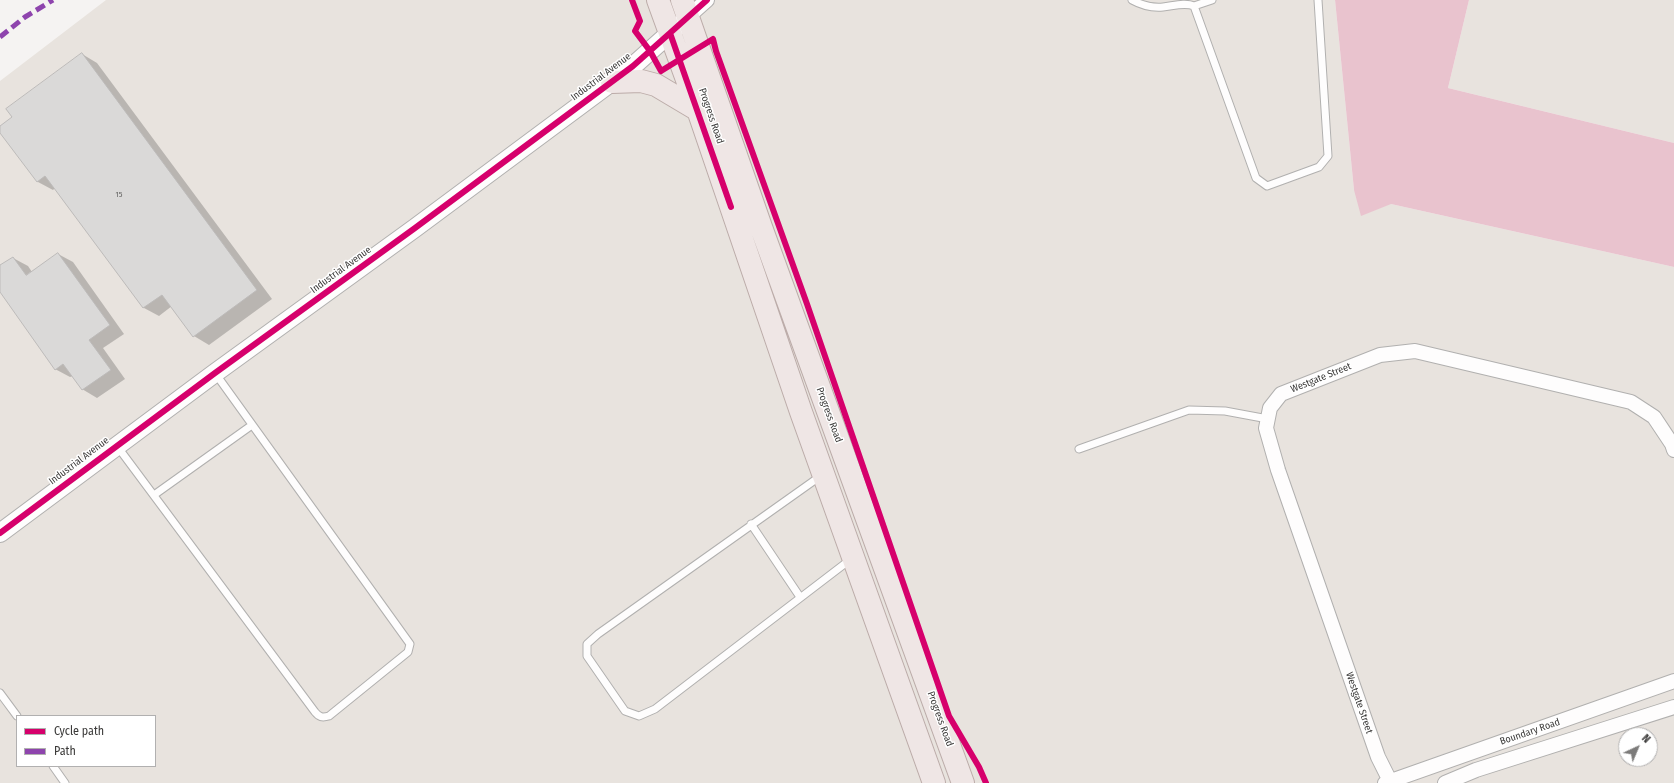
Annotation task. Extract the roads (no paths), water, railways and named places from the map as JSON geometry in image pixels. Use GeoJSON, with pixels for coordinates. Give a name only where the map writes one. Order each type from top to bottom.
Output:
{"type":"FeatureCollection","features":[{"type":"Feature","properties":{"kind":"main road","name":"Progress Road"},"geometry":{"type":"LineString","coordinates":[[658,0],[698,110],[853,557],[934,783]]}},
{"type":"Feature","properties":{"kind":"main road","name":"Progress Road"},"geometry":{"type":"LineString","coordinates":[[685,8],[764,234],[963,783]]}},
{"type":"Feature","properties":{"kind":"main road"},"geometry":{"type":"LineString","coordinates":[[612,82],[641,81],[656,85],[698,110]]}},
{"type":"Feature","properties":{"kind":"street"},"geometry":{"type":"LineString","coordinates":[[685,8],[707,0]]}},
{"type":"Feature","properties":{"kind":"street","name":"Industrial Avenue"},"geometry":{"type":"LineString","coordinates":[[0,533],[633,66],[670,33],[685,8]]}},
{"type":"Feature","properties":{"kind":"street","name":"Westgate Street"},"geometry":{"type":"LineString","coordinates":[[1388,782],[1278,470],[1266,428],[1270,408],[1281,394],[1380,354],[1415,351],[1631,402],[1654,417],[1674,450]]}},
{"type":"Feature","properties":{"kind":"street","name":"Boundary Road"},"geometry":{"type":"LineString","coordinates":[[1388,782],[1674,681]]}},
{"type":"Feature","properties":{"kind":"street","name":"Boundary Road"},"geometry":{"type":"LineString","coordinates":[[1445,783],[1483,768],[1674,707]]}},
{"type":"Feature","properties":{"kind":"lane"},"geometry":{"type":"LineString","coordinates":[[1132,0],[1141,5],[1161,7],[1189,4],[1194,6],[1212,0]]}},
{"type":"Feature","properties":{"kind":"lane"},"geometry":{"type":"LineString","coordinates":[[1194,6],[1256,178],[1267,186],[1319,167],[1328,156],[1318,0]]}},
{"type":"Feature","properties":{"kind":"lane"},"geometry":{"type":"LineString","coordinates":[[117,446],[314,712],[324,718],[329,716],[408,652],[410,644],[215,373]]}},
{"type":"Feature","properties":{"kind":"lane"},"geometry":{"type":"LineString","coordinates":[[1079,449],[1189,410],[1225,411],[1268,419]]}},
{"type":"Feature","properties":{"kind":"lane"},"geometry":{"type":"LineString","coordinates":[[154,495],[252,425]]}},
{"type":"Feature","properties":{"kind":"lane"},"geometry":{"type":"LineString","coordinates":[[824,474],[751,524],[598,634],[587,644],[587,656],[625,711],[639,716],[655,709],[853,557]]}},
{"type":"Feature","properties":{"kind":"lane"},"geometry":{"type":"LineString","coordinates":[[751,524],[800,597]]}},
{"type":"Feature","properties":{"kind":"lane"},"geometry":{"type":"LineString","coordinates":[[0,693],[16,715]]}},
{"type":"Feature","properties":{"kind":"lane"},"geometry":{"type":"LineString","coordinates":[[54,767],[65,783]]}}]}
